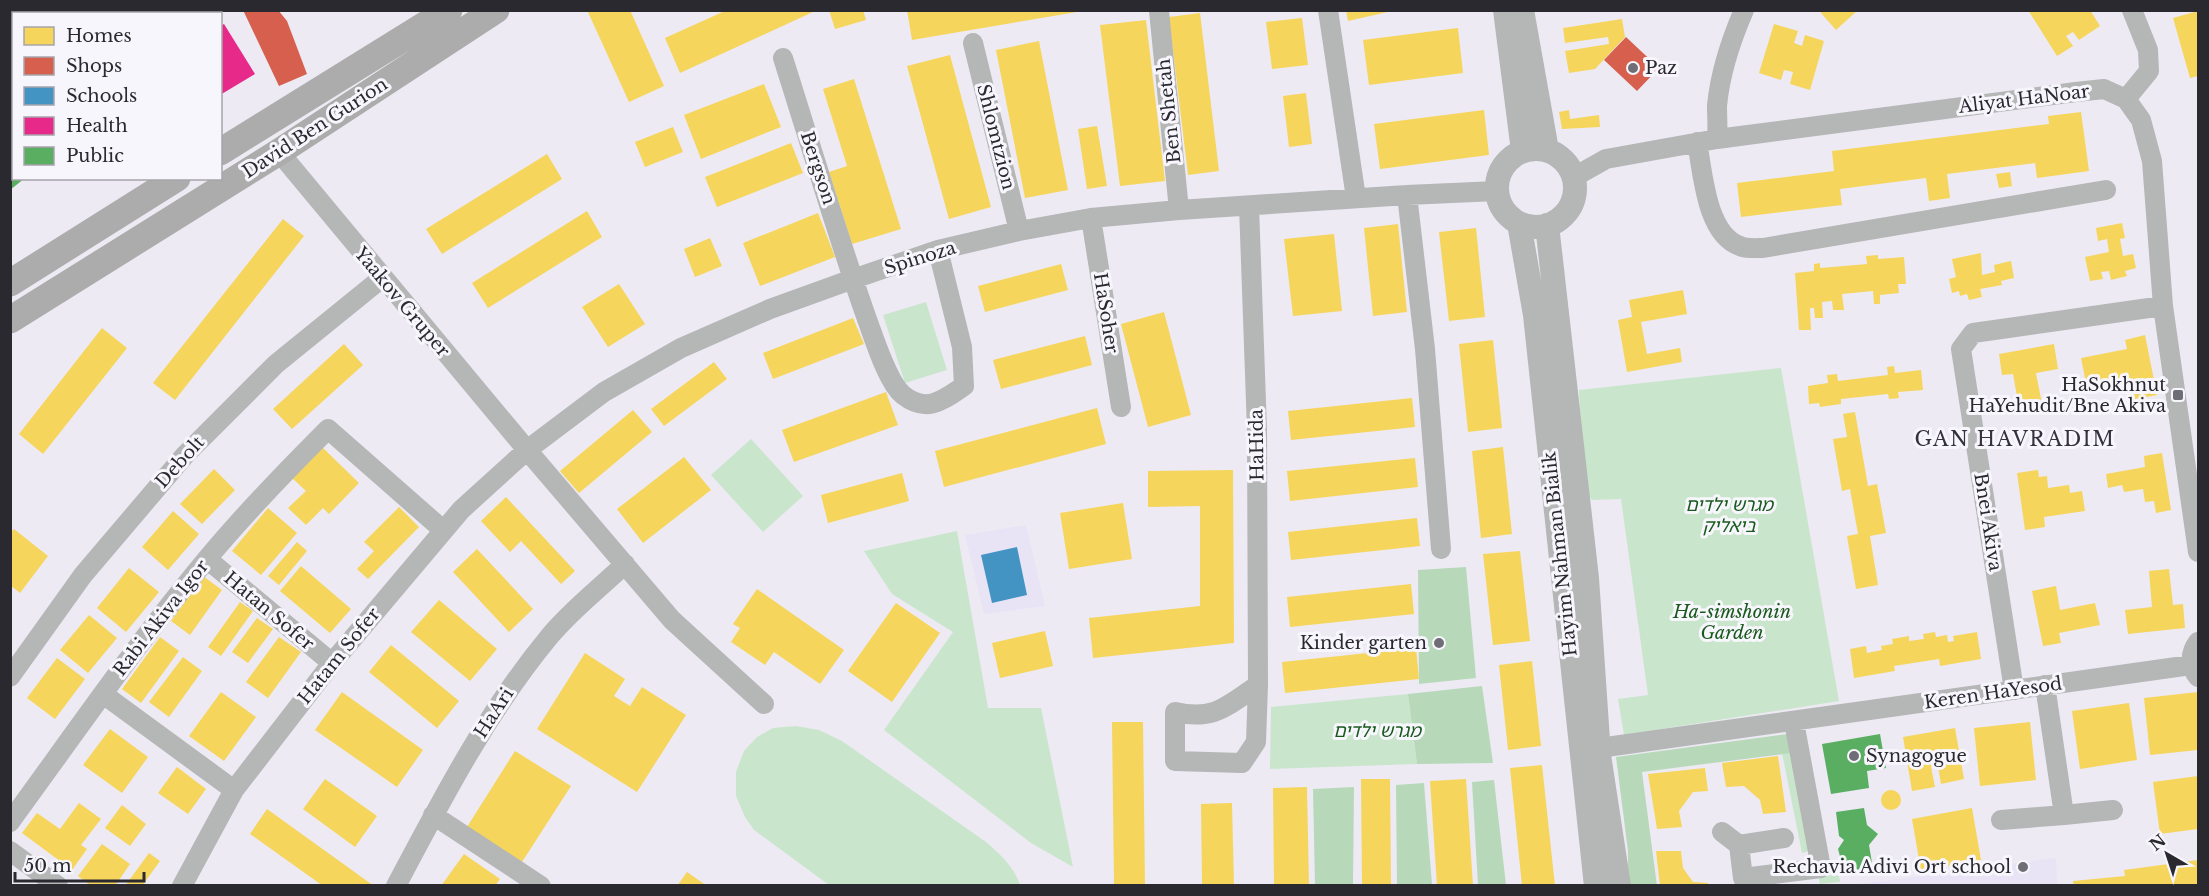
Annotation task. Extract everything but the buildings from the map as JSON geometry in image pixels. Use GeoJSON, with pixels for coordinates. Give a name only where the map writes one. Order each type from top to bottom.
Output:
{"type":"FeatureCollection","features":[{"type":"Feature","properties":{"kind":"main road","name":"David Ben Gurion"},"geometry":{"type":"LineString","coordinates":[[222,151],[449,10]]}},
{"type":"Feature","properties":{"kind":"main road","name":"David Ben Gurion"},"geometry":{"type":"LineString","coordinates":[[10,320],[279,152],[496,10]]}},
{"type":"Feature","properties":{"kind":"main road"},"geometry":{"type":"LineString","coordinates":[[10,283],[174,180]]}},
{"type":"Feature","properties":{"kind":"street"},"geometry":{"type":"LineString","coordinates":[[1328,10],[1356,198]]}},
{"type":"Feature","properties":{"kind":"street"},"geometry":{"type":"LineString","coordinates":[[1505,10],[1535,150]]}},
{"type":"Feature","properties":{"kind":"street"},"geometry":{"type":"LineString","coordinates":[[1522,10],[1535,150]]}},
{"type":"Feature","properties":{"kind":"street"},"geometry":{"type":"LineString","coordinates":[[1718,139],[1717,105],[1723,71],[1734,33],[1744,10]]}},
{"type":"Feature","properties":{"kind":"street"},"geometry":{"type":"LineString","coordinates":[[2132,10],[2148,50],[2149,71],[2126,99],[2141,120],[2152,161],[2163,306],[2199,552]]}},
{"type":"Feature","properties":{"kind":"street","name":"Ben Shetah"},"geometry":{"type":"LineString","coordinates":[[1159,11],[1179,210]]}},
{"type":"Feature","properties":{"kind":"street","name":"Shlomtzion"},"geometry":{"type":"LineString","coordinates":[[973,43],[1019,231]]}},
{"type":"Feature","properties":{"kind":"street","name":"Bergson"},"geometry":{"type":"LineString","coordinates":[[783,58],[853,279],[883,364],[901,394],[918,404],[938,403],[964,386],[962,348],[938,250]]}},
{"type":"Feature","properties":{"kind":"street","name":"Aliyat HaNoar"},"geometry":{"type":"LineString","coordinates":[[1574,177],[1606,159],[1718,139],[2104,89],[2126,99]]}},
{"type":"Feature","properties":{"kind":"street"},"geometry":{"type":"LineString","coordinates":[[1697,142],[1712,218],[1723,234],[1740,246],[1763,248],[2106,190]]}},
{"type":"Feature","properties":{"kind":"street"},"geometry":{"type":"LineString","coordinates":[[1535,150],[1559,156],[1568,165],[1574,177],[1573,201],[1567,212],[1558,220],[1547,225],[1528,226],[1519,223],[1508,215],[1500,204],[1497,191],[1498,178],[1503,166],[1512,157],[1535,150]]}},
{"type":"Feature","properties":{"kind":"street","name":"Yaakov Gruper"},"geometry":{"type":"LineString","coordinates":[[279,152],[382,278],[672,620],[764,704]]}},
{"type":"Feature","properties":{"kind":"street","name":"Spinoza"},"geometry":{"type":"LineString","coordinates":[[527,450],[604,392],[681,348],[770,309],[938,250],[1019,231],[1090,218],[1356,198],[1497,191]]}},
{"type":"Feature","properties":{"kind":"street"},"geometry":{"type":"LineString","coordinates":[[1407,195],[1425,349],[1441,549]]}},
{"type":"Feature","properties":{"kind":"street","name":"HaHida"},"geometry":{"type":"LineString","coordinates":[[1249,206],[1257,430],[1258,685],[1256,742],[1242,763],[1175,761],[1175,712],[1190,715],[1213,714],[1258,685]]}},
{"type":"Feature","properties":{"kind":"street","name":"HaSoher"},"geometry":{"type":"LineString","coordinates":[[1090,218],[1121,407]]}},
{"type":"Feature","properties":{"kind":"street","name":"Hayim Nahman Bialik"},"geometry":{"type":"LineString","coordinates":[[1519,223],[1535,315],[1596,885]]}},
{"type":"Feature","properties":{"kind":"street","name":"Hayim Nahman Bialik"},"geometry":{"type":"LineString","coordinates":[[1547,225],[1587,578],[1599,748],[1619,885]]}},
{"type":"Feature","properties":{"kind":"street","name":"Debolt"},"geometry":{"type":"LineString","coordinates":[[10,677],[83,575],[185,455],[276,364],[382,278]]}},
{"type":"Feature","properties":{"kind":"street","name":"Bnei Akiva"},"geometry":{"type":"LineString","coordinates":[[2014,690],[1961,349],[1973,333],[2163,306]]}},
{"type":"Feature","properties":{"kind":"street","name":"Rabi Akiva Igor"},"geometry":{"type":"LineString","coordinates":[[10,822],[103,694],[207,559],[270,487],[328,429],[443,530]]}},
{"type":"Feature","properties":{"kind":"street","name":"Hatam Sofer"},"geometry":{"type":"LineString","coordinates":[[182,885],[234,790],[332,663],[461,510],[527,450]]}},
{"type":"Feature","properties":{"kind":"street","name":"Hatan Sofer"},"geometry":{"type":"LineString","coordinates":[[207,559],[332,663]]}},
{"type":"Feature","properties":{"kind":"street","name":"HaAri"},"geometry":{"type":"LineString","coordinates":[[396,885],[479,735],[514,682],[551,634],[625,564]]}},
{"type":"Feature","properties":{"kind":"street"},"geometry":{"type":"LineString","coordinates":[[2195,671],[2193,650],[2199,642]]}},
{"type":"Feature","properties":{"kind":"street","name":"Keren HaYesod"},"geometry":{"type":"LineString","coordinates":[[1599,748],[2045,685],[2195,671]]}},
{"type":"Feature","properties":{"kind":"street"},"geometry":{"type":"LineString","coordinates":[[2045,685],[2064,815]]}},
{"type":"Feature","properties":{"kind":"street"},"geometry":{"type":"LineString","coordinates":[[103,694],[234,790]]}},
{"type":"Feature","properties":{"kind":"street"},"geometry":{"type":"LineString","coordinates":[[1722,832],[1739,845],[1743,878],[1821,868],[1794,722]]}},
{"type":"Feature","properties":{"kind":"street"},"geometry":{"type":"LineString","coordinates":[[2001,820],[2113,810]]}},
{"type":"Feature","properties":{"kind":"street"},"geometry":{"type":"LineString","coordinates":[[433,815],[540,885]]}},
{"type":"Feature","properties":{"kind":"street"},"geometry":{"type":"LineString","coordinates":[[1739,845],[1784,838]]}},
{"type":"Feature","properties":{"kind":"street"},"geometry":{"type":"LineString","coordinates":[[10,851],[58,885]]}},
{"type":"Feature","properties":{"kind":"shaded area"},"geometry":{"type":"Polygon","coordinates":[[[1026,525],[1045,606],[984,614],[965,535],[1026,525]]]}},
{"type":"Feature","properties":{"kind":"shaded area","name":"Rechavia Adivi Ort school"},"geometry":{"type":"Polygon","coordinates":[[[2056,858],[2057,885],[1851,885],[1922,876],[2056,858]]]}},
{"type":"Feature","properties":{"kind":"green space"},"geometry":{"type":"Polygon","coordinates":[[[926,302],[947,370],[905,383],[883,315],[926,302]]]}},
{"type":"Feature","properties":{"kind":"green space","name":"Ha-simshonin Garden"},"geometry":{"type":"Polygon","coordinates":[[[1781,368],[1839,701],[1624,735],[1618,699],[1648,695],[1621,499],[1592,500],[1584,490],[1579,390],[1781,368]]]}},
{"type":"Feature","properties":{"kind":"green space"},"geometry":{"type":"Polygon","coordinates":[[[751,439],[803,496],[763,532],[711,475],[751,439]]]}},
{"type":"Feature","properties":{"kind":"green space"},"geometry":{"type":"Polygon","coordinates":[[[957,531],[988,708],[1041,708],[1073,867],[1031,843],[884,730],[953,632],[892,594],[864,551],[957,531]]]}},
{"type":"Feature","properties":{"kind":"green space"},"geometry":{"type":"Polygon","coordinates":[[[1466,567],[1476,678],[1419,684],[1418,570],[1466,567]]]}},
{"type":"Feature","properties":{"kind":"green space"},"geometry":{"type":"Polygon","coordinates":[[[1482,686],[1493,763],[1417,764],[1408,694],[1482,686]]]}},
{"type":"Feature","properties":{"kind":"green space","name":"מגרש ילדים"},"geometry":{"type":"Polygon","coordinates":[[[1408,694],[1417,764],[1270,769],[1271,707],[1408,694]]]}},
{"type":"Feature","properties":{"kind":"green space"},"geometry":{"type":"Polygon","coordinates":[[[796,726],[819,730],[842,741],[986,842],[1011,867],[1020,885],[829,885],[754,830],[745,817],[736,796],[736,772],[744,751],[757,737],[773,728],[796,726]]]}},
{"type":"Feature","properties":{"kind":"green space"},"geometry":{"type":"Polygon","coordinates":[[[1788,734],[1791,753],[1642,772],[1657,886],[1628,885],[1628,851],[1616,757],[1788,734]]]}},
{"type":"Feature","properties":{"kind":"green space"},"geometry":{"type":"Polygon","coordinates":[[[1789,742],[1812,850],[1802,853],[1780,743],[1789,742]]]}},
{"type":"Feature","properties":{"kind":"green space"},"geometry":{"type":"Polygon","coordinates":[[[1494,780],[1506,885],[1478,885],[1472,782],[1494,780]]]}},
{"type":"Feature","properties":{"kind":"green space"},"geometry":{"type":"Polygon","coordinates":[[[1424,783],[1432,885],[1397,885],[1396,785],[1424,783]]]}},
{"type":"Feature","properties":{"kind":"green space"},"geometry":{"type":"Polygon","coordinates":[[[1354,787],[1353,885],[1315,885],[1313,789],[1354,787]]]}},
{"type":"Feature","properties":{"kind":"green space"},"geometry":{"type":"Polygon","coordinates":[[[1834,867],[1838,870],[1840,882],[1820,884],[1817,871],[1834,867]]]}},
{"type":"Feature","properties":{"kind":"place","name":"Paz"},"geometry":{"type":"Point","coordinates":[1633,68]}},
{"type":"Feature","properties":{"kind":"place","name":"HaSokhnut HaYehudit/Bne Akiva"},"geometry":{"type":"Point","coordinates":[2178,395]}},
{"type":"Feature","properties":{"kind":"place","name":"Kinder garten"},"geometry":{"type":"Point","coordinates":[1439,643]}},
{"type":"Feature","properties":{"kind":"place","name":"Synagogue"},"geometry":{"type":"Point","coordinates":[1854,756]}},
{"type":"Feature","properties":{"kind":"place","name":"Rechavia Adivi Ort school"},"geometry":{"type":"Point","coordinates":[2023,867]}},
{"type":"Feature","properties":{"kind":"district","name":"GAN HAVRADIM"},"geometry":{"type":"Point","coordinates":[2015,439]}},
{"type":"Feature","properties":{"kind":"park label","name":"מגרש ילדים ביאליק"},"geometry":{"type":"Point","coordinates":[1729,515]}}]}
